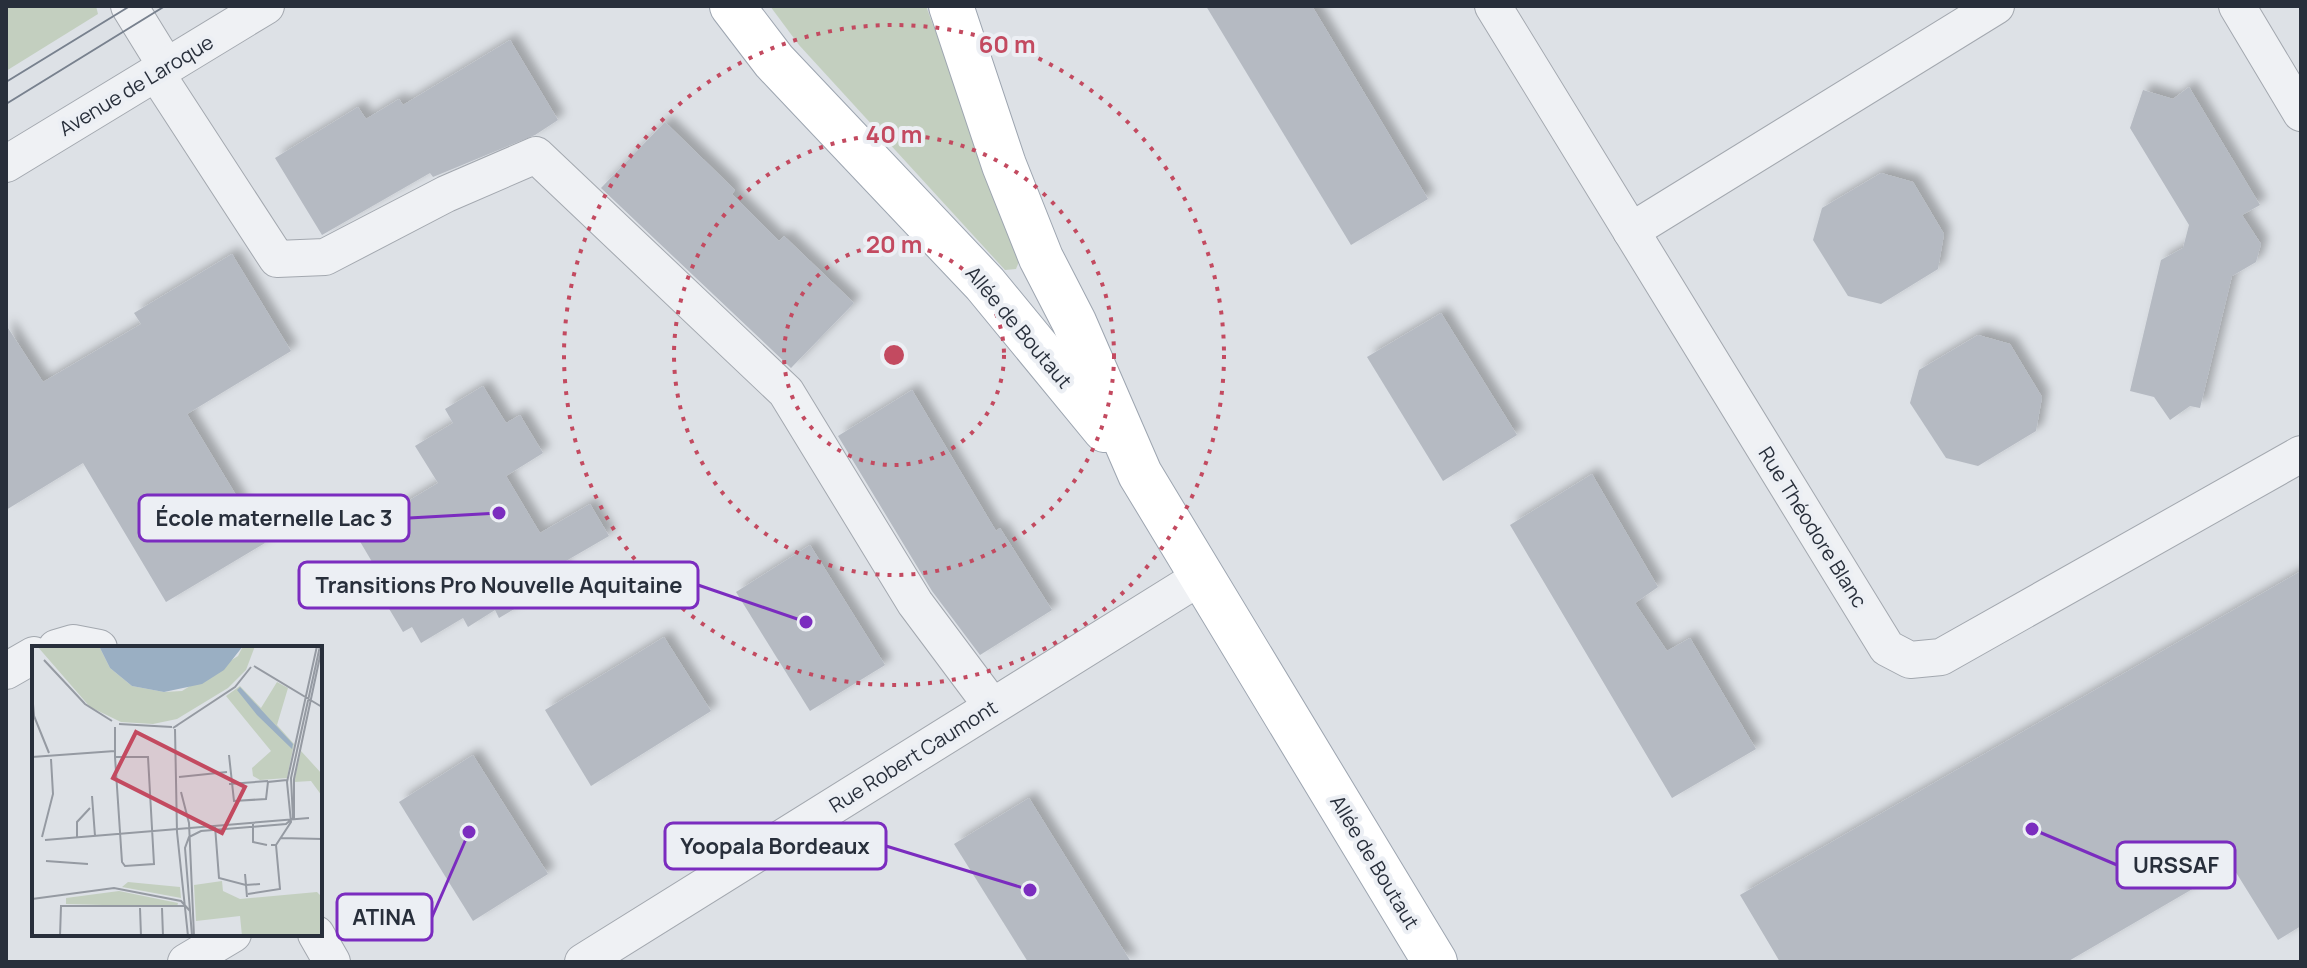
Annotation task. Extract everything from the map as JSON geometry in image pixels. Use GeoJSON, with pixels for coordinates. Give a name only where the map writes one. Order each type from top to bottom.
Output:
{"type":"FeatureCollection","features":[{"type":"Feature","properties":{"kind":"main road","name":"Allée de Boutaut"},"geometry":{"type":"LineString","coordinates":[[732,6],[774,61],[985,284],[1140,474]]}},
{"type":"Feature","properties":{"kind":"main road","name":"Allée de Boutaut"},"geometry":{"type":"LineString","coordinates":[[951,6],[1004,165],[1041,258],[1074,322],[1140,474],[1435,962]]}},
{"type":"Feature","properties":{"kind":"street"},"geometry":{"type":"LineString","coordinates":[[129,6],[161,69],[277,259],[325,257],[446,194],[536,155],[786,392],[915,603],[992,706]]}},
{"type":"Feature","properties":{"kind":"street","name":"Avenue de Laroque"},"geometry":{"type":"LineString","coordinates":[[6,164],[266,6]]}},
{"type":"Feature","properties":{"kind":"street","name":"Rue Théodore Blanc"},"geometry":{"type":"LineString","coordinates":[[1493,6],[1887,648],[1910,660],[1941,657],[2301,454]]}},
{"type":"Feature","properties":{"kind":"street"},"geometry":{"type":"LineString","coordinates":[[1631,231],[1996,6]]}},
{"type":"Feature","properties":{"kind":"street"},"geometry":{"type":"LineString","coordinates":[[2237,6],[2301,113]]}},
{"type":"Feature","properties":{"kind":"street","name":"Rue Robert Caumont"},"geometry":{"type":"LineString","coordinates":[[583,962],[1202,576]]}},
{"type":"Feature","properties":{"kind":"street"},"geometry":{"type":"LineString","coordinates":[[6,671],[32,656]]}},
{"type":"Feature","properties":{"kind":"street"},"geometry":{"type":"LineString","coordinates":[[186,962],[230,936]]}},
{"type":"Feature","properties":{"kind":"street"},"geometry":{"type":"LineString","coordinates":[[317,936],[332,962]]}},
{"type":"Feature","properties":{"kind":"green space"},"geometry":{"type":"Polygon","coordinates":[[[6,6],[96,6],[98,14],[6,71],[6,6]]]}},
{"type":"Feature","properties":{"kind":"green space"},"geometry":{"type":"Polygon","coordinates":[[[770,6],[926,6],[1020,259],[1016,269],[1005,270],[799,45],[770,6]]]}},
{"type":"Feature","properties":{"kind":"building"},"geometry":{"type":"Polygon","coordinates":[[[1206,6],[1312,6],[1428,199],[1351,245],[1206,6]]]}},
{"type":"Feature","properties":{"kind":"building"},"geometry":{"type":"Polygon","coordinates":[[[510,40],[558,120],[535,135],[433,177],[430,173],[322,235],[275,158],[358,107],[366,119],[399,99],[403,105],[510,40]]]}},
{"type":"Feature","properties":{"kind":"building"},"geometry":{"type":"Polygon","coordinates":[[[2189,87],[2260,205],[2242,215],[2261,244],[2256,262],[2232,276],[2200,408],[2190,406],[2170,420],[2154,397],[2130,391],[2161,260],[2183,248],[2189,225],[2130,128],[2143,90],[2173,99],[2189,87]]]}},
{"type":"Feature","properties":{"kind":"building"},"geometry":{"type":"Polygon","coordinates":[[[665,122],[735,190],[732,194],[779,241],[784,236],[854,303],[791,368],[601,188],[665,122]]]}},
{"type":"Feature","properties":{"kind":"building"},"geometry":{"type":"Polygon","coordinates":[[[1881,173],[1913,182],[1944,234],[1938,269],[1881,304],[1848,296],[1813,240],[1822,208],[1881,173]]]}},
{"type":"Feature","properties":{"kind":"building"},"geometry":{"type":"Polygon","coordinates":[[[232,254],[291,351],[187,414],[265,543],[166,602],[83,463],[6,510],[6,325],[43,382],[141,324],[134,313],[232,254]]]}},
{"type":"Feature","properties":{"kind":"building"},"geometry":{"type":"Polygon","coordinates":[[[1441,313],[1517,435],[1443,481],[1367,357],[1441,313]]]}},
{"type":"Feature","properties":{"kind":"building"},"geometry":{"type":"Polygon","coordinates":[[[1978,335],[2010,344],[2042,397],[2036,431],[1978,466],[1946,458],[1910,403],[1919,370],[1978,335]]]}},
{"type":"Feature","properties":{"kind":"building"},"geometry":{"type":"Polygon","coordinates":[[[483,386],[506,423],[520,415],[543,453],[506,476],[540,533],[590,504],[609,536],[559,565],[567,578],[499,618],[495,610],[468,627],[463,618],[421,643],[412,627],[403,632],[370,577],[378,572],[355,533],[438,483],[415,446],[453,423],[445,409],[483,386]]]}},
{"type":"Feature","properties":{"kind":"building"},"geometry":{"type":"Polygon","coordinates":[[[912,390],[996,531],[1000,528],[1052,610],[980,655],[932,591],[838,436],[912,390]]]}},
{"type":"Feature","properties":{"kind":"building"},"geometry":{"type":"Polygon","coordinates":[[[1592,474],[1658,587],[1635,603],[1667,651],[1690,638],[1756,749],[1672,798],[1510,525],[1592,474]]]}},
{"type":"Feature","properties":{"kind":"building"},"geometry":{"type":"Polygon","coordinates":[[[810,545],[885,665],[810,711],[736,592],[810,545]]]}},
{"type":"Feature","properties":{"kind":"building"},"geometry":{"type":"Polygon","coordinates":[[[2301,571],[2301,926],[2278,940],[2232,866],[2067,962],[1780,962],[1740,895],[2301,571]]]}},
{"type":"Feature","properties":{"kind":"building"},"geometry":{"type":"Polygon","coordinates":[[[664,637],[711,711],[591,786],[545,710],[664,637]]]}},
{"type":"Feature","properties":{"kind":"building"},"geometry":{"type":"Polygon","coordinates":[[[473,755],[548,874],[473,921],[399,802],[473,755]]]}},
{"type":"Feature","properties":{"kind":"building"},"geometry":{"type":"Polygon","coordinates":[[[1029,798],[1131,962],[1028,962],[954,844],[1029,798]]]}},
{"type":"Feature","properties":{"kind":"tram line"},"geometry":{"type":"LineString","coordinates":[[6,82],[130,6]]}},
{"type":"Feature","properties":{"kind":"tram line"},"geometry":{"type":"LineString","coordinates":[[6,104],[165,6]]}},
{"type":"Feature","properties":{"kind":"place","name":"École maternelle Lac 3"},"geometry":{"type":"Point","coordinates":[499,513]}},
{"type":"Feature","properties":{"kind":"place","name":"Transitions Pro Nouvelle Aquitaine"},"geometry":{"type":"Point","coordinates":[806,622]}},
{"type":"Feature","properties":{"kind":"place","name":"URSSAF"},"geometry":{"type":"Point","coordinates":[2032,829]}},
{"type":"Feature","properties":{"kind":"place","name":"ATINA"},"geometry":{"type":"Point","coordinates":[469,832]}},
{"type":"Feature","properties":{"kind":"place","name":"Yoopala Bordeaux"},"geometry":{"type":"Point","coordinates":[1030,890]}}]}
